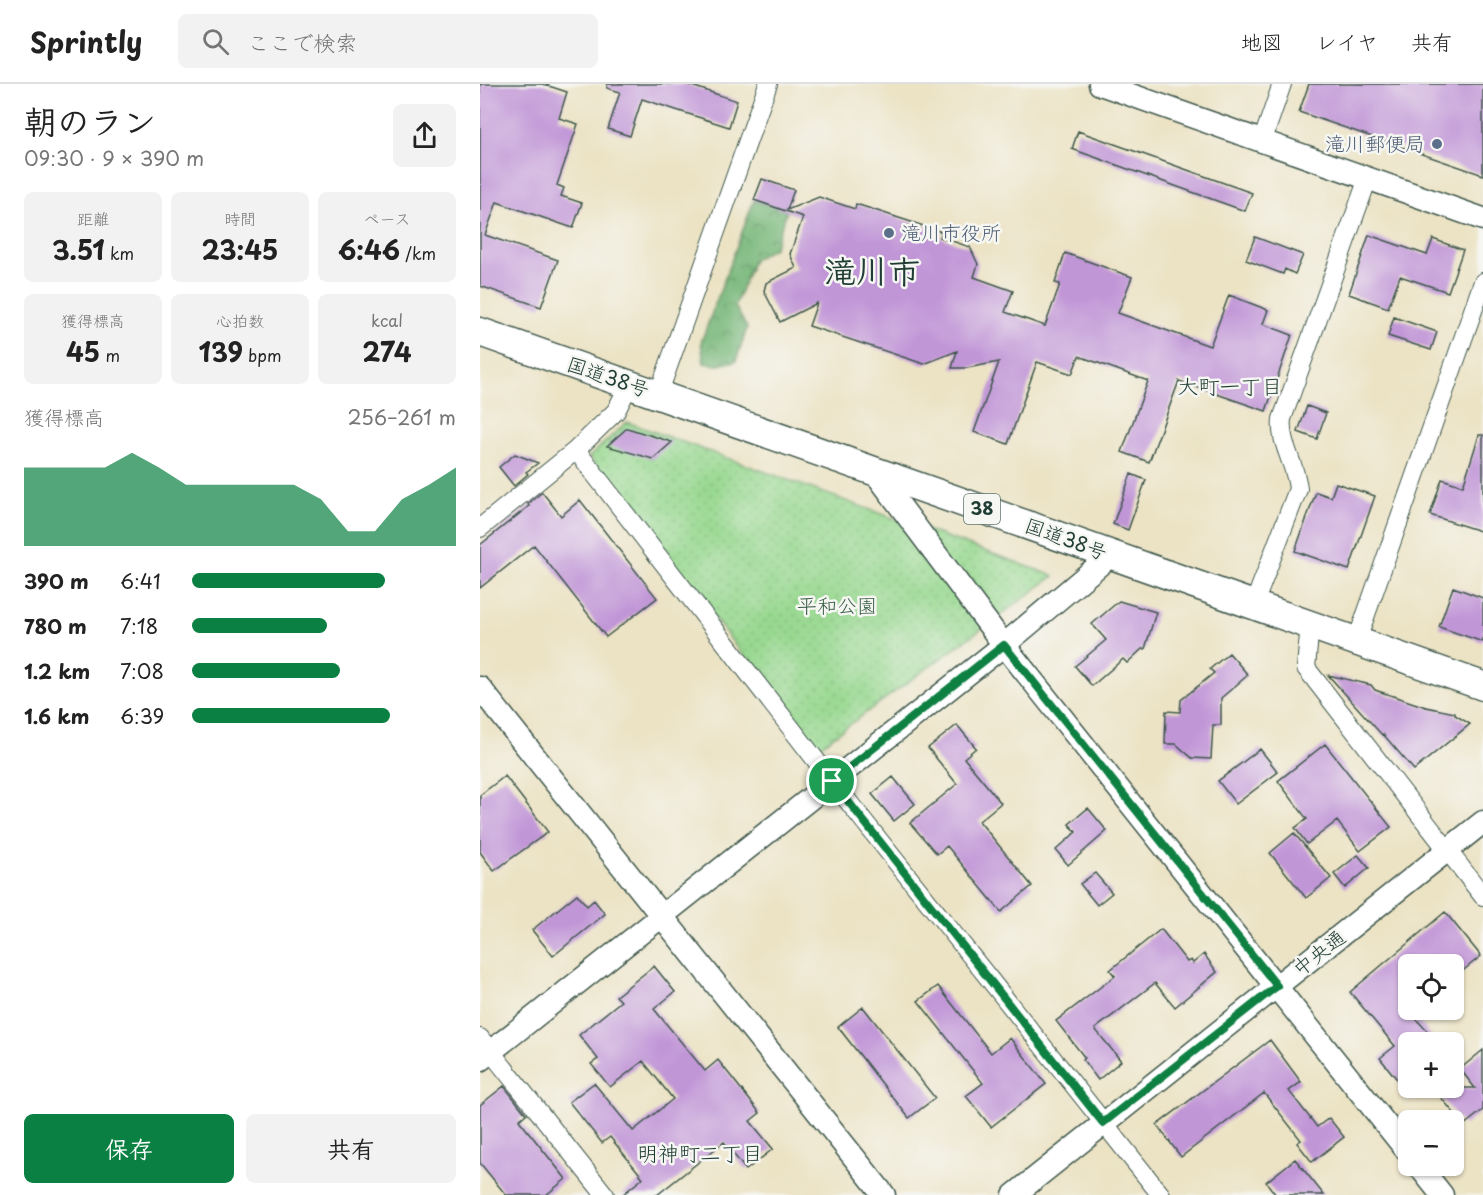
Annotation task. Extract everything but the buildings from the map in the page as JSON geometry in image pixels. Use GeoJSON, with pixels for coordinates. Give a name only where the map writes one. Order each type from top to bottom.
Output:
{"type":"FeatureCollection","features":[{"type":"Feature","properties":{"kind":"highway","name":"国道38号"},"geometry":{"type":"LineString","coordinates":[[480,332],[1310,623],[1483,686]]}},
{"type":"Feature","properties":{"kind":"street"},"geometry":{"type":"LineString","coordinates":[[658,395],[768,84]]}},
{"type":"Feature","properties":{"kind":"street"},"geometry":{"type":"LineString","coordinates":[[1100,84],[1483,219]]}},
{"type":"Feature","properties":{"kind":"street"},"geometry":{"type":"LineString","coordinates":[[1262,142],[1282,84]]}},
{"type":"Feature","properties":{"kind":"street"},"geometry":{"type":"LineString","coordinates":[[1254,604],[1298,489],[1297,479],[1281,431],[1282,418],[1368,178]]}},
{"type":"Feature","properties":{"kind":"street"},"geometry":{"type":"LineString","coordinates":[[1357,640],[1483,282]]}},
{"type":"Feature","properties":{"kind":"street"},"geometry":{"type":"LineString","coordinates":[[480,528],[576,450],[616,411],[629,385]]}},
{"type":"Feature","properties":{"kind":"street"},"geometry":{"type":"LineString","coordinates":[[576,450],[832,781],[1161,1195]]}},
{"type":"Feature","properties":{"kind":"street"},"geometry":{"type":"LineString","coordinates":[[874,471],[1004,645],[1398,1139]]}},
{"type":"Feature","properties":{"kind":"street"},"geometry":{"type":"LineString","coordinates":[[604,1195],[484,1050],[832,781],[1004,645],[1111,555]]}},
{"type":"Feature","properties":{"kind":"street"},"geometry":{"type":"LineString","coordinates":[[1310,623],[1306,668],[1483,896]]}},
{"type":"Feature","properties":{"kind":"street"},"geometry":{"type":"LineString","coordinates":[[480,688],[884,1195]]}},
{"type":"Feature","properties":{"kind":"street","name":"中央通"},"geometry":{"type":"LineString","coordinates":[[1014,1195],[1483,822]]}},
{"type":"Feature","properties":{"kind":"street"},"geometry":{"type":"LineString","coordinates":[[1427,1176],[1442,1195]]}},
{"type":"Feature","properties":{"kind":"green space"},"geometry":{"type":"Polygon","coordinates":[[[754,200],[787,211],[774,248],[753,260],[735,306],[747,328],[736,361],[718,365],[704,363],[701,342],[754,200]]]}},
{"type":"Feature","properties":{"kind":"green space","name":"平和公園"},"geometry":{"type":"Polygon","coordinates":[[[627,422],[1054,576],[816,749],[589,457],[627,422]]]}},
{"type":"Feature","properties":{"kind":"place","name":"滝川郵便局"},"geometry":{"type":"Point","coordinates":[1437,144]}},
{"type":"Feature","properties":{"kind":"place","name":"滝川市役所"},"geometry":{"type":"Point","coordinates":[889,233]}},
{"type":"Feature","properties":{"kind":"district","name":"滝川市"},"geometry":{"type":"Point","coordinates":[872,272]}},
{"type":"Feature","properties":{"kind":"district","name":"大町一丁目"},"geometry":{"type":"Point","coordinates":[1230,387]}},
{"type":"Feature","properties":{"kind":"district","name":"明神町二丁目"},"geometry":{"type":"Point","coordinates":[700,1154]}},
{"type":"Feature","properties":{"kind":"route"},"geometry":{"type":"LineString","coordinates":[[1004,645],[1277,986],[1103,1123],[832,781],[1004,645]]}}]}
